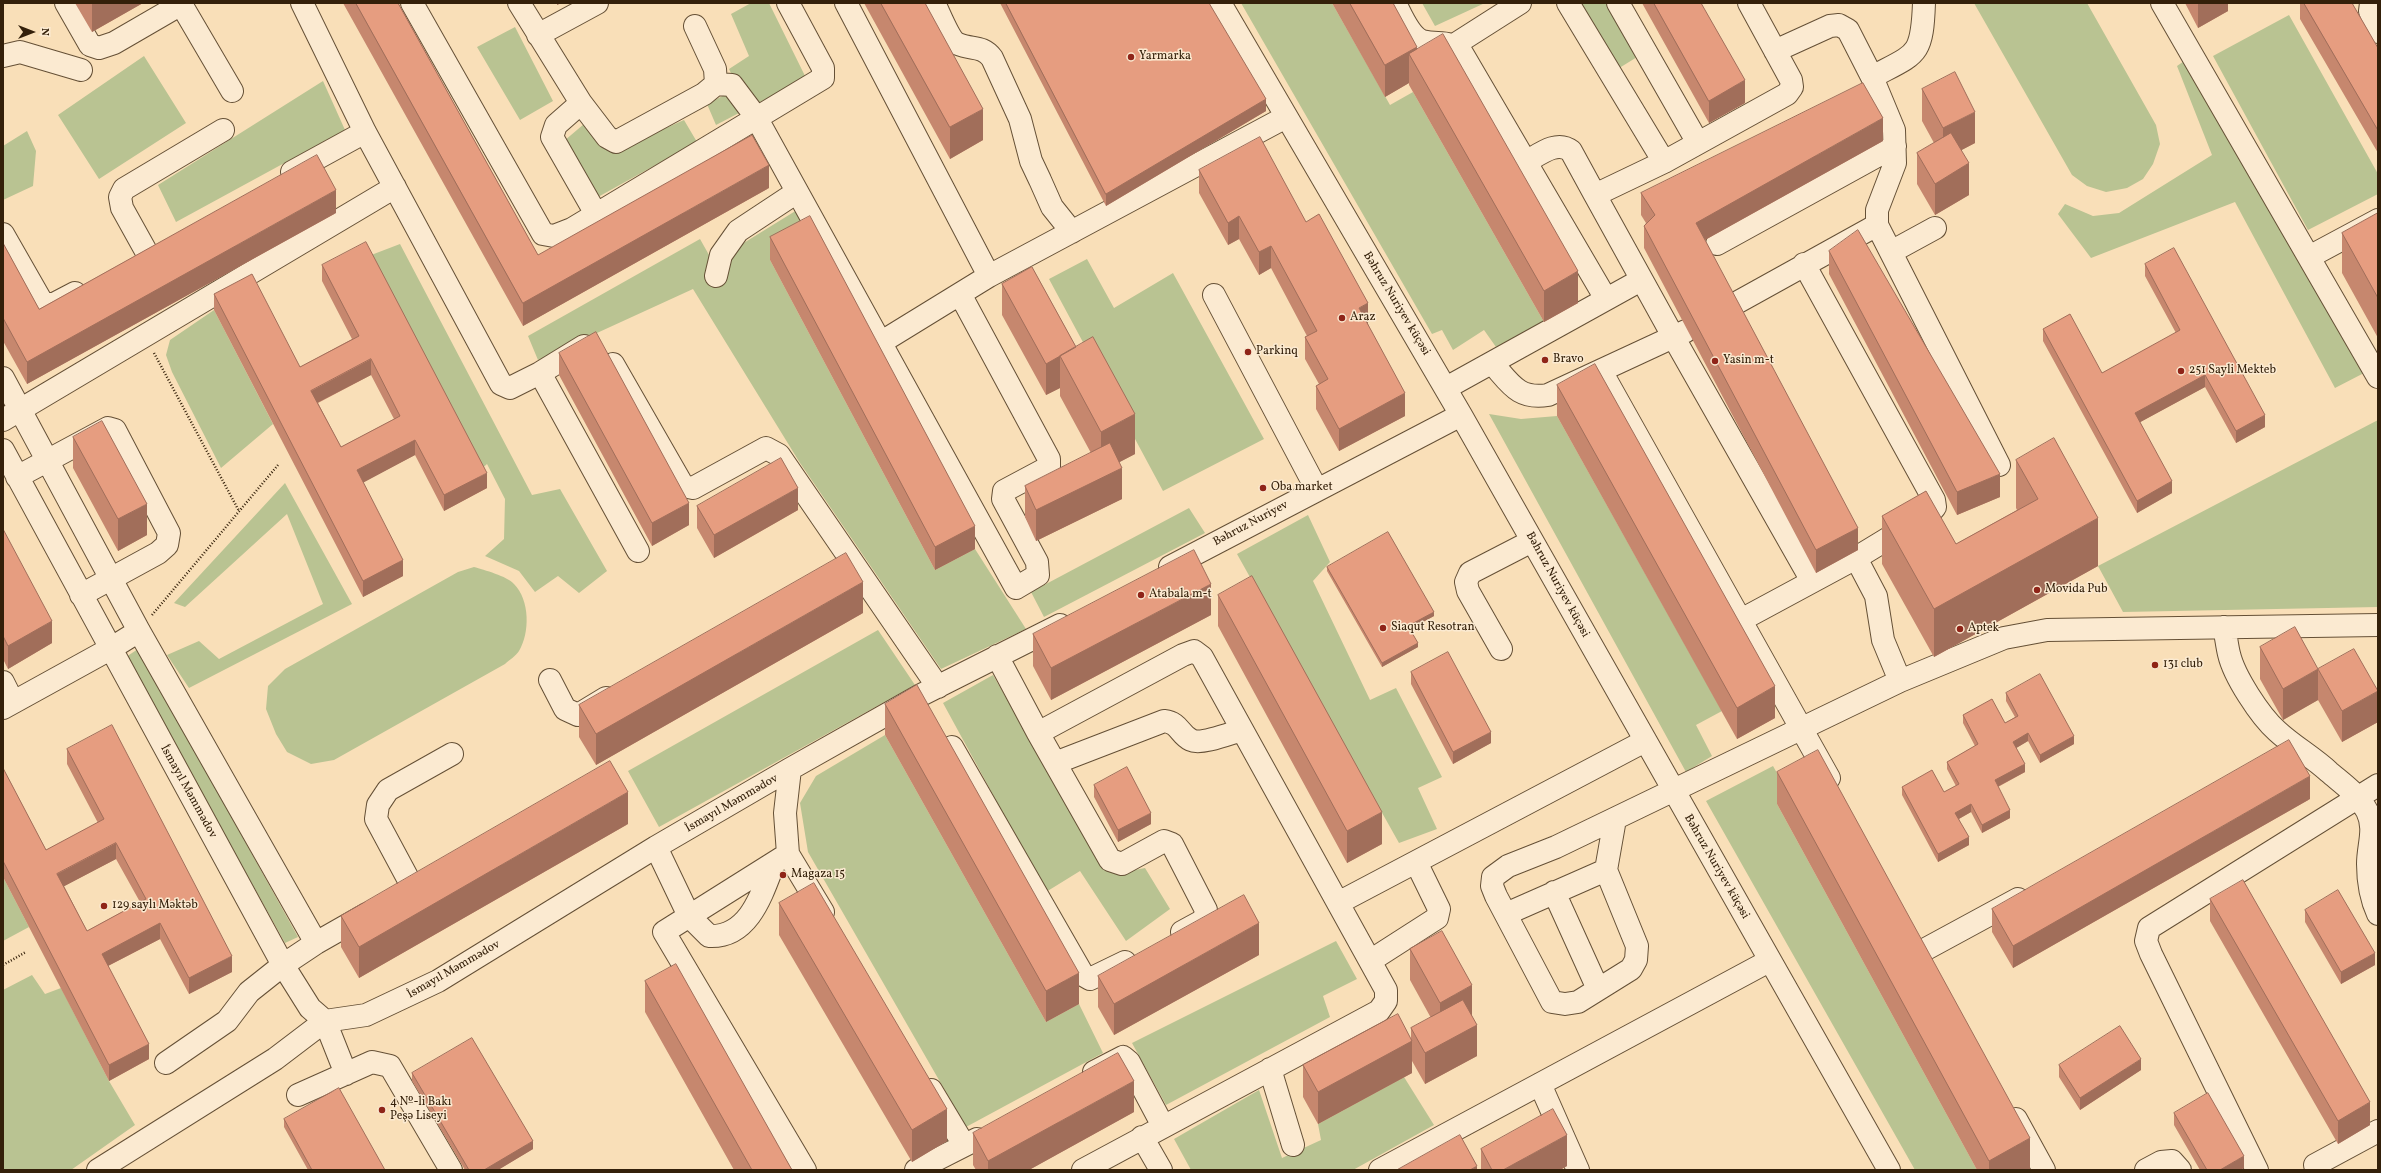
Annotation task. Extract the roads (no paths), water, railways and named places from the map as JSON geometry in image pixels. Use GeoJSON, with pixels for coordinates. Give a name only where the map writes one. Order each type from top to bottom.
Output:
{"type":"FeatureCollection","features":[{"type":"Feature","properties":{"kind":"street"},"geometry":{"type":"LineString","coordinates":[[66,3],[90,45],[99,48],[114,43],[182,4],[232,91]]}},
{"type":"Feature","properties":{"kind":"street"},"geometry":{"type":"LineString","coordinates":[[302,3],[365,132],[501,384],[510,388],[540,374],[589,343],[602,345],[683,486],[693,488],[766,448],[779,455],[850,558],[930,691],[937,722],[1083,975],[1090,979],[1142,953]]}},
{"type":"Feature","properties":{"kind":"street"},"geometry":{"type":"LineString","coordinates":[[412,3],[543,234],[554,236],[572,229],[823,78],[823,68],[788,3]]}},
{"type":"Feature","properties":{"kind":"street"},"geometry":{"type":"LineString","coordinates":[[519,3],[581,104],[607,137],[616,142],[704,94],[716,84],[732,86],[756,117],[1016,588],[1038,575],[1038,568],[1037,562],[1003,499],[1004,491],[1049,467],[1049,460],[960,294]]}},
{"type":"Feature","properties":{"kind":"street"},"geometry":{"type":"LineString","coordinates":[[538,35],[597,3]]}},
{"type":"Feature","properties":{"kind":"street"},"geometry":{"type":"LineString","coordinates":[[846,3],[989,276]]}},
{"type":"Feature","properties":{"kind":"street"},"geometry":{"type":"LineString","coordinates":[[934,3],[952,39],[957,44],[986,50],[992,58],[1020,119],[1031,161],[1052,206],[1072,232]]}},
{"type":"Feature","properties":{"kind":"street","name":"Bəhruz Nuriyev küçəsi"},"geometry":{"type":"LineString","coordinates":[[1220,3],[1446,388],[1646,741],[1673,792],[1889,1170]]}},
{"type":"Feature","properties":{"kind":"street"},"geometry":{"type":"LineString","coordinates":[[1395,3],[1412,33],[1421,40],[1454,44],[1520,3]]}},
{"type":"Feature","properties":{"kind":"street"},"geometry":{"type":"LineString","coordinates":[[1568,3],[1664,162]]}},
{"type":"Feature","properties":{"kind":"street"},"geometry":{"type":"LineString","coordinates":[[1618,3],[1698,143]]}},
{"type":"Feature","properties":{"kind":"street"},"geometry":{"type":"LineString","coordinates":[[1595,195],[1664,162],[1787,94],[1792,87],[1791,80],[1749,3]]}},
{"type":"Feature","properties":{"kind":"street"},"geometry":{"type":"LineString","coordinates":[[1872,77],[1914,53],[1922,40],[1924,3]]}},
{"type":"Feature","properties":{"kind":"street"},"geometry":{"type":"LineString","coordinates":[[2162,3],[2378,377]]}},
{"type":"Feature","properties":{"kind":"street"},"geometry":{"type":"LineString","coordinates":[[2370,3],[2370,11],[2378,32]]}},
{"type":"Feature","properties":{"kind":"street"},"geometry":{"type":"LineString","coordinates":[[1775,51],[1830,26],[1839,25],[1848,30],[1872,77],[1894,130],[1894,163],[1877,210],[1877,226],[1999,465]]}},
{"type":"Feature","properties":{"kind":"street"},"geometry":{"type":"LineString","coordinates":[[695,26],[715,69],[716,84]]}},
{"type":"Feature","properties":{"kind":"street"},"geometry":{"type":"LineString","coordinates":[[1454,44],[1462,53],[1606,299]]}},
{"type":"Feature","properties":{"kind":"street"},"geometry":{"type":"LineString","coordinates":[[3,56],[20,52],[81,70]]}},
{"type":"Feature","properties":{"kind":"street"},"geometry":{"type":"LineString","coordinates":[[581,104],[556,125],[552,137],[596,214]]}},
{"type":"Feature","properties":{"kind":"street"},"geometry":{"type":"LineString","coordinates":[[880,343],[989,276],[1286,117]]}},
{"type":"Feature","properties":{"kind":"street"},"geometry":{"type":"LineString","coordinates":[[147,253],[122,208],[120,197],[124,190],[223,130]]}},
{"type":"Feature","properties":{"kind":"street"},"geometry":{"type":"LineString","coordinates":[[276,181],[365,132]]}},
{"type":"Feature","properties":{"kind":"street"},"geometry":{"type":"LineString","coordinates":[[1526,162],[1556,146],[1565,146],[1571,151],[1641,280],[1680,334],[1812,581]]}},
{"type":"Feature","properties":{"kind":"street"},"geometry":{"type":"LineString","coordinates":[[1717,244],[1895,146]]}},
{"type":"Feature","properties":{"kind":"street"},"geometry":{"type":"LineString","coordinates":[[12,414],[395,187]]}},
{"type":"Feature","properties":{"kind":"street"},"geometry":{"type":"LineString","coordinates":[[716,276],[721,255],[738,231],[797,192]]}},
{"type":"Feature","properties":{"kind":"street"},"geometry":{"type":"LineString","coordinates":[[2309,257],[2378,220]]}},
{"type":"Feature","properties":{"kind":"street"},"geometry":{"type":"LineString","coordinates":[[1729,307],[1804,264],[1877,226]]}},
{"type":"Feature","properties":{"kind":"street"},"geometry":{"type":"LineString","coordinates":[[1891,252],[1935,228]]}},
{"type":"Feature","properties":{"kind":"street"},"geometry":{"type":"LineString","coordinates":[[3,234],[43,304],[54,304],[94,282]]}},
{"type":"Feature","properties":{"kind":"street"},"geometry":{"type":"LineString","coordinates":[[127,264],[167,242]]}},
{"type":"Feature","properties":{"kind":"street"},"geometry":{"type":"LineString","coordinates":[[1741,620],[1856,558],[1930,513],[1935,507],[1934,500],[1804,264]]}},
{"type":"Feature","properties":{"kind":"street"},"geometry":{"type":"LineString","coordinates":[[1446,388],[1641,280]]}},
{"type":"Feature","properties":{"kind":"street"},"geometry":{"type":"LineString","coordinates":[[1214,295],[1317,490]]}},
{"type":"Feature","properties":{"kind":"street"},"geometry":{"type":"LineString","coordinates":[[1492,363],[1519,393],[1537,397],[1548,395],[1680,334]]}},
{"type":"Feature","properties":{"kind":"street"},"geometry":{"type":"LineString","coordinates":[[1601,371],[1840,798]]}},
{"type":"Feature","properties":{"kind":"street"},"geometry":{"type":"LineString","coordinates":[[540,374],[638,551]]}},
{"type":"Feature","properties":{"kind":"street"},"geometry":{"type":"LineString","coordinates":[[3,378],[12,414],[48,461],[139,631],[316,943]]}},
{"type":"Feature","properties":{"kind":"street","name":"Bəhruz Nuriyev"},"geometry":{"type":"LineString","coordinates":[[1155,575],[1461,415]]}},
{"type":"Feature","properties":{"kind":"street"},"geometry":{"type":"LineString","coordinates":[[18,477],[108,428],[115,430],[169,533],[167,545],[158,553],[81,595]]}},
{"type":"Feature","properties":{"kind":"street","name":"İsmayıl Məmmədov"},"geometry":{"type":"LineString","coordinates":[[3,450],[283,965],[310,1008],[325,1021],[366,1015],[438,981],[656,847],[790,770],[930,691],[1077,616]]}},
{"type":"Feature","properties":{"kind":"street"},"geometry":{"type":"LineString","coordinates":[[1501,649],[1468,591],[1466,582],[1470,573],[1532,541]]}},
{"type":"Feature","properties":{"kind":"street"},"geometry":{"type":"LineString","coordinates":[[830,570],[850,558]]}},
{"type":"Feature","properties":{"kind":"street"},"geometry":{"type":"LineString","coordinates":[[1856,558],[1876,596],[1883,640],[1900,681]]}},
{"type":"Feature","properties":{"kind":"street"},"geometry":{"type":"LineString","coordinates":[[1615,819],[1606,870],[1637,952],[1631,969],[1578,1002],[1565,1004],[1552,1002],[1492,886],[1493,877],[1508,866],[1556,847],[1615,819],[1673,792],[1900,681],[1980,647],[2026,633],[2055,630],[2378,625]]}},
{"type":"Feature","properties":{"kind":"street"},"geometry":{"type":"LineString","coordinates":[[2224,627],[2229,655],[2240,678],[2264,718],[2358,796],[2371,823],[2372,843],[2368,863],[2370,886],[2378,914]]}},
{"type":"Feature","properties":{"kind":"street"},"geometry":{"type":"LineString","coordinates":[[3,682],[8,705],[110,649],[139,631]]}},
{"type":"Feature","properties":{"kind":"street"},"geometry":{"type":"LineString","coordinates":[[1038,734],[1183,655],[1194,651],[1202,657],[1386,990],[1386,1001],[1379,1011],[1083,1170]]}},
{"type":"Feature","properties":{"kind":"street"},"geometry":{"type":"LineString","coordinates":[[997,656],[1038,734],[1110,860],[1122,864],[1164,841],[1172,844],[1206,910],[1204,920],[1163,942]]}},
{"type":"Feature","properties":{"kind":"street"},"geometry":{"type":"LineString","coordinates":[[550,680],[565,709],[578,714],[626,687]]}},
{"type":"Feature","properties":{"kind":"street"},"geometry":{"type":"LineString","coordinates":[[1055,763],[1164,721],[1173,722],[1191,740],[1202,741],[1242,730]]}},
{"type":"Feature","properties":{"kind":"street"},"geometry":{"type":"LineString","coordinates":[[1338,903],[1646,741]]}},
{"type":"Feature","properties":{"kind":"street"},"geometry":{"type":"LineString","coordinates":[[2274,756],[2295,745]]}},
{"type":"Feature","properties":{"kind":"street"},"geometry":{"type":"LineString","coordinates":[[413,888],[376,819],[378,805],[388,790],[452,754]]}},
{"type":"Feature","properties":{"kind":"street"},"geometry":{"type":"LineString","coordinates":[[656,847],[689,916],[709,936],[720,937],[741,928],[761,897],[781,858],[790,770]]}},
{"type":"Feature","properties":{"kind":"street"},"geometry":{"type":"LineString","coordinates":[[2257,1170],[2151,954],[2146,941],[2149,928],[2378,784]]}},
{"type":"Feature","properties":{"kind":"street"},"geometry":{"type":"LineString","coordinates":[[781,858],[664,932],[805,1170]]}},
{"type":"Feature","properties":{"kind":"street"},"geometry":{"type":"LineString","coordinates":[[781,858],[833,928]]}},
{"type":"Feature","properties":{"kind":"street"},"geometry":{"type":"LineString","coordinates":[[1370,961],[1437,918],[1438,909],[1416,862]]}},
{"type":"Feature","properties":{"kind":"street"},"geometry":{"type":"LineString","coordinates":[[1506,914],[1606,870]]}},
{"type":"Feature","properties":{"kind":"street"},"geometry":{"type":"LineString","coordinates":[[166,1063],[227,1020],[249,992],[283,965],[316,943],[433,876]]}},
{"type":"Feature","properties":{"kind":"street"},"geometry":{"type":"LineString","coordinates":[[1924,950],[2036,888]]}},
{"type":"Feature","properties":{"kind":"street"},"geometry":{"type":"LineString","coordinates":[[1554,892],[1598,989]]}},
{"type":"Feature","properties":{"kind":"street"},"geometry":{"type":"LineString","coordinates":[[1913,930],[1936,971]]}},
{"type":"Feature","properties":{"kind":"street"},"geometry":{"type":"LineString","coordinates":[[1380,1170],[1769,961]]}},
{"type":"Feature","properties":{"kind":"street"},"geometry":{"type":"LineString","coordinates":[[98,1170],[275,1059],[325,1021],[346,1074]]}},
{"type":"Feature","properties":{"kind":"street"},"geometry":{"type":"LineString","coordinates":[[1080,1080],[1123,1056],[1129,1062],[1163,1126]]}},
{"type":"Feature","properties":{"kind":"street"},"geometry":{"type":"LineString","coordinates":[[298,1095],[372,1062],[390,1066],[451,1170]]}},
{"type":"Feature","properties":{"kind":"street"},"geometry":{"type":"LineString","coordinates":[[1270,1069],[1293,1145]]}},
{"type":"Feature","properties":{"kind":"street"},"geometry":{"type":"LineString","coordinates":[[919,1071],[964,1145]]}},
{"type":"Feature","properties":{"kind":"street"},"geometry":{"type":"LineString","coordinates":[[1540,1084],[1578,1170]]}},
{"type":"Feature","properties":{"kind":"street"},"geometry":{"type":"LineString","coordinates":[[2007,1101],[2044,1170]]}},
{"type":"Feature","properties":{"kind":"street"},"geometry":{"type":"LineString","coordinates":[[916,1170],[997,1128]]}},
{"type":"Feature","properties":{"kind":"street"},"geometry":{"type":"LineString","coordinates":[[2315,1165],[2378,1131]]}},
{"type":"Feature","properties":{"kind":"street"},"geometry":{"type":"LineString","coordinates":[[1142,1137],[1161,1170]]}},
{"type":"Feature","properties":{"kind":"street"},"geometry":{"type":"LineString","coordinates":[[2146,1170],[2161,1162],[2172,1162],[2180,1170]]}},
{"type":"Feature","properties":{"kind":"place","name":"Yarmarka"},"geometry":{"type":"Point","coordinates":[1131,57]}},
{"type":"Feature","properties":{"kind":"place","name":"Araz"},"geometry":{"type":"Point","coordinates":[1342,318]}},
{"type":"Feature","properties":{"kind":"place","name":"Parkinq"},"geometry":{"type":"Point","coordinates":[1248,352]}},
{"type":"Feature","properties":{"kind":"place","name":"Bravo"},"geometry":{"type":"Point","coordinates":[1545,360]}},
{"type":"Feature","properties":{"kind":"place","name":"Yasin m-t"},"geometry":{"type":"Point","coordinates":[1715,361]}},
{"type":"Feature","properties":{"kind":"place","name":"251 Sayli Mekteb"},"geometry":{"type":"Point","coordinates":[2181,371]}},
{"type":"Feature","properties":{"kind":"place","name":"Oba market"},"geometry":{"type":"Point","coordinates":[1263,488]}},
{"type":"Feature","properties":{"kind":"place","name":"Movida Pub"},"geometry":{"type":"Point","coordinates":[2037,590]}},
{"type":"Feature","properties":{"kind":"place","name":"Atabala m-t"},"geometry":{"type":"Point","coordinates":[1141,595]}},
{"type":"Feature","properties":{"kind":"place","name":"Siaqut Resotran"},"geometry":{"type":"Point","coordinates":[1383,628]}},
{"type":"Feature","properties":{"kind":"place","name":"Aptek"},"geometry":{"type":"Point","coordinates":[1960,629]}},
{"type":"Feature","properties":{"kind":"place","name":"131 club"},"geometry":{"type":"Point","coordinates":[2155,665]}},
{"type":"Feature","properties":{"kind":"place","name":"Magaza 15"},"geometry":{"type":"Point","coordinates":[783,875]}},
{"type":"Feature","properties":{"kind":"place","name":"129 saylı Məktəb"},"geometry":{"type":"Point","coordinates":[104,906]}},
{"type":"Feature","properties":{"kind":"place","name":"4 №-li Bakı Peşə Liseyi"},"geometry":{"type":"Point","coordinates":[382,1110]}}]}
